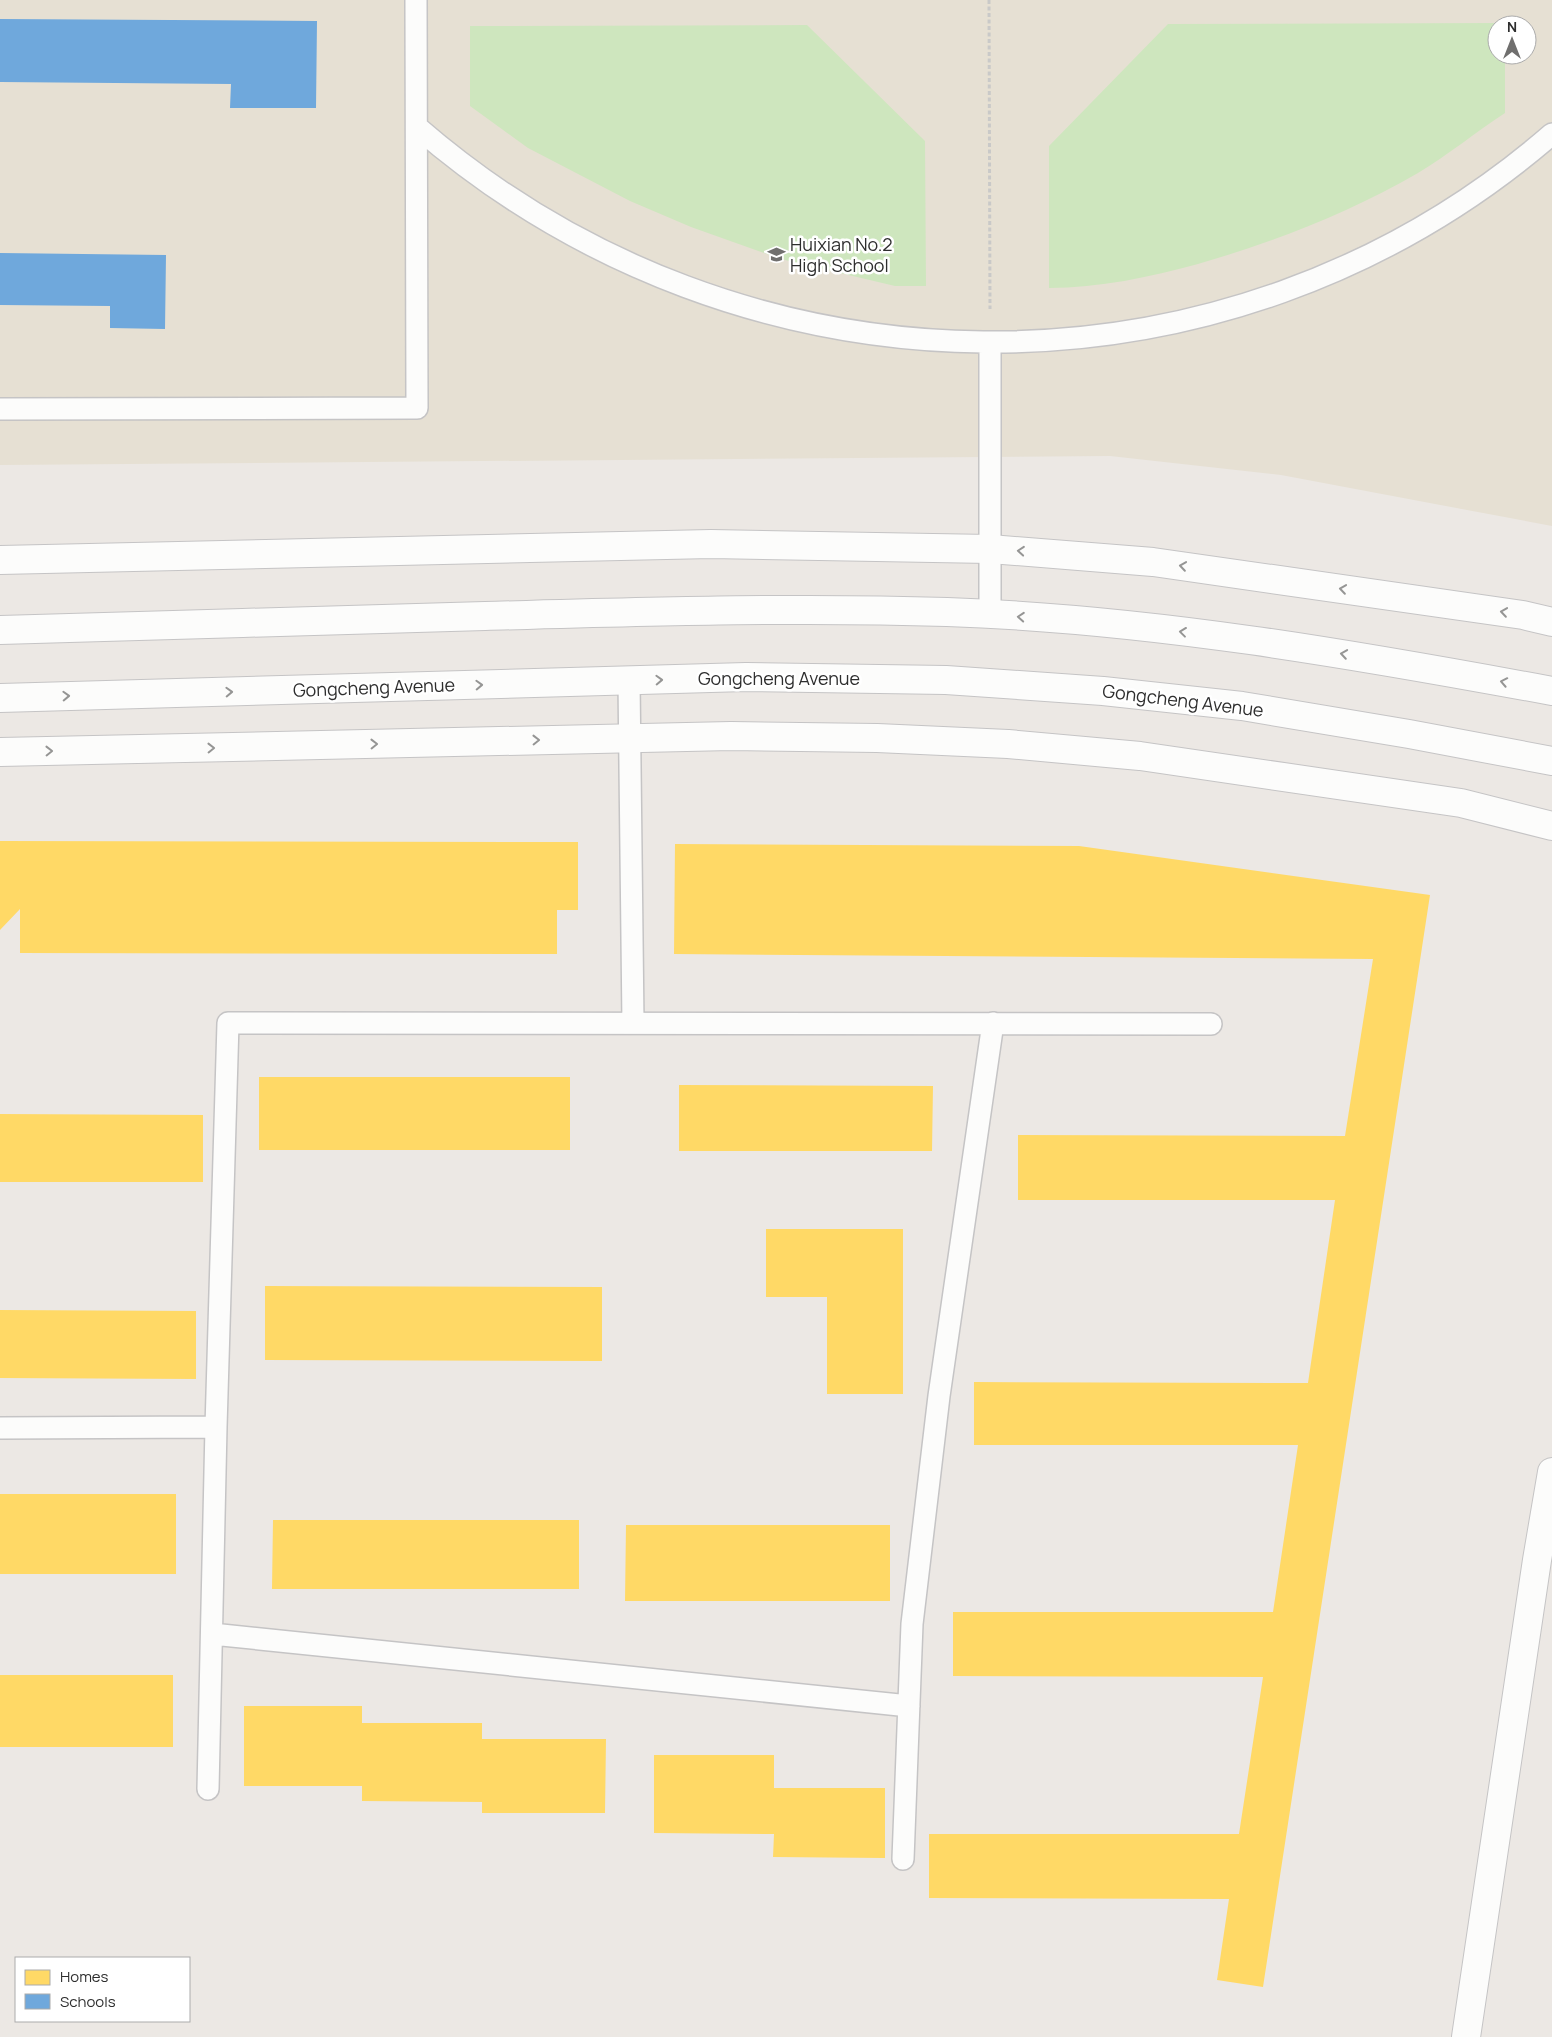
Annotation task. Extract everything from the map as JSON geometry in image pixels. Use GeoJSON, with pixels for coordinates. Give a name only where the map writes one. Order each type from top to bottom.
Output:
{"type":"FeatureCollection","features":[{"type":"Feature","properties":{"kind":"street"},"geometry":{"type":"LineString","coordinates":[[0,560],[711,544],[990,549],[1153,562],[1514,614],[1552,622]]}},
{"type":"Feature","properties":{"kind":"street"},"geometry":{"type":"LineString","coordinates":[[0,630],[746,610],[949,612],[1110,623],[1251,639],[1421,666],[1552,691]]}},
{"type":"Feature","properties":{"kind":"street","name":"Gongcheng Avenue"},"geometry":{"type":"LineString","coordinates":[[0,698],[746,677],[946,680],[1103,691],[1242,706],[1552,760]]}},
{"type":"Feature","properties":{"kind":"street"},"geometry":{"type":"LineString","coordinates":[[0,752],[731,736],[877,738],[1008,744],[1140,756],[1461,803],[1552,826]]}},
{"type":"Feature","properties":{"kind":"street"},"geometry":{"type":"LineString","coordinates":[[1466,2037],[1537,1560],[1552,1472]]}},
{"type":"Feature","properties":{"kind":"lane"},"geometry":{"type":"LineString","coordinates":[[0,409],[417,408],[416,0]]}},
{"type":"Feature","properties":{"kind":"lane"},"geometry":{"type":"LineString","coordinates":[[416,128],[452,159],[500,193],[568,234],[630,266],[694,291],[759,312],[827,328],[895,338],[963,343],[1030,342],[1097,336],[1163,325],[1228,309],[1293,288],[1355,262],[1415,231],[1472,196],[1552,134]]}},
{"type":"Feature","properties":{"kind":"lane"},"geometry":{"type":"LineString","coordinates":[[990,342],[990,615]]}},
{"type":"Feature","properties":{"kind":"lane"},"geometry":{"type":"LineString","coordinates":[[629,681],[632,1023]]}},
{"type":"Feature","properties":{"kind":"lane"},"geometry":{"type":"LineString","coordinates":[[208,1789],[228,1022],[1211,1024]]}},
{"type":"Feature","properties":{"kind":"lane"},"geometry":{"type":"LineString","coordinates":[[903,1859],[912,1624],[939,1396],[993,1023]]}},
{"type":"Feature","properties":{"kind":"lane"},"geometry":{"type":"LineString","coordinates":[[0,1428],[216,1427]]}},
{"type":"Feature","properties":{"kind":"lane"},"geometry":{"type":"LineString","coordinates":[[212,1634],[909,1706]]}},
{"type":"Feature","properties":{"kind":"path"},"geometry":{"type":"LineString","coordinates":[[989,0],[990,342]]}},
{"type":"Feature","properties":{"kind":"shaded area","name":"Huixian No.2 High School"},"geometry":{"type":"Polygon","coordinates":[[[0,0],[1552,0],[1552,526],[1281,475],[1110,456],[0,465],[0,0]]]}},
{"type":"Feature","properties":{"kind":"green space"},"geometry":{"type":"Polygon","coordinates":[[[1487,23],[1487,65],[1505,65],[1505,113],[1418,173],[1338,214],[1283,236],[1180,269],[1124,281],[1068,288],[1049,288],[1049,146],[1168,24],[1487,23]]]}},
{"type":"Feature","properties":{"kind":"green space"},"geometry":{"type":"Polygon","coordinates":[[[807,25],[925,141],[926,286],[895,286],[781,259],[691,227],[630,201],[528,148],[470,106],[470,26],[807,25]]]}},
{"type":"Feature","properties":{"kind":"building: Homes"},"geometry":{"type":"Polygon","coordinates":[[[0,841],[578,842],[578,910],[557,910],[557,954],[20,953],[20,909],[0,930],[0,841]]]}},
{"type":"Feature","properties":{"kind":"building: Homes"},"geometry":{"type":"Polygon","coordinates":[[[675,844],[1079,846],[1430,895],[1263,1987],[1217,1980],[1229,1899],[929,1898],[929,1834],[1239,1834],[1263,1677],[953,1676],[953,1612],[1273,1612],[1298,1445],[974,1445],[974,1382],[1308,1383],[1335,1200],[1018,1200],[1018,1135],[1345,1136],[1373,959],[674,954],[675,844]]]}},
{"type":"Feature","properties":{"kind":"building: Homes"},"geometry":{"type":"Polygon","coordinates":[[[259,1077],[570,1077],[570,1150],[259,1150],[259,1077]]]}},
{"type":"Feature","properties":{"kind":"building: Homes"},"geometry":{"type":"Polygon","coordinates":[[[679,1085],[933,1086],[932,1151],[679,1151],[679,1085]]]}},
{"type":"Feature","properties":{"kind":"building: Homes"},"geometry":{"type":"Polygon","coordinates":[[[0,1114],[203,1115],[203,1182],[0,1182],[0,1114]]]}},
{"type":"Feature","properties":{"kind":"building: Homes"},"geometry":{"type":"Polygon","coordinates":[[[766,1229],[903,1229],[903,1394],[827,1394],[827,1297],[766,1297],[766,1229]]]}},
{"type":"Feature","properties":{"kind":"building: Homes"},"geometry":{"type":"Polygon","coordinates":[[[265,1286],[602,1287],[602,1361],[265,1360],[265,1286]]]}},
{"type":"Feature","properties":{"kind":"building: Homes"},"geometry":{"type":"Polygon","coordinates":[[[0,1310],[196,1311],[196,1379],[0,1378],[0,1310]]]}},
{"type":"Feature","properties":{"kind":"building: Homes"},"geometry":{"type":"Polygon","coordinates":[[[0,1494],[176,1494],[176,1574],[0,1574],[0,1494]]]}},
{"type":"Feature","properties":{"kind":"building: Homes"},"geometry":{"type":"Polygon","coordinates":[[[273,1520],[579,1520],[579,1589],[272,1589],[273,1520]]]}},
{"type":"Feature","properties":{"kind":"building: Homes"},"geometry":{"type":"Polygon","coordinates":[[[626,1525],[890,1525],[890,1601],[625,1601],[626,1525]]]}},
{"type":"Feature","properties":{"kind":"building: Homes"},"geometry":{"type":"Polygon","coordinates":[[[0,1675],[173,1675],[173,1747],[0,1747],[0,1675]]]}},
{"type":"Feature","properties":{"kind":"building: Homes"},"geometry":{"type":"Polygon","coordinates":[[[244,1706],[362,1706],[362,1723],[482,1723],[482,1739],[606,1739],[605,1813],[482,1813],[482,1802],[362,1801],[362,1786],[244,1786],[244,1706]]]}},
{"type":"Feature","properties":{"kind":"building: Homes"},"geometry":{"type":"Polygon","coordinates":[[[654,1755],[774,1755],[774,1788],[885,1788],[885,1858],[773,1857],[774,1834],[654,1833],[654,1755]]]}},
{"type":"Feature","properties":{"kind":"building: Schools"},"geometry":{"type":"Polygon","coordinates":[[[0,19],[317,21],[316,108],[230,108],[231,84],[0,82],[0,19]]]}},
{"type":"Feature","properties":{"kind":"building: Schools"},"geometry":{"type":"Polygon","coordinates":[[[0,253],[166,255],[165,329],[110,328],[110,306],[0,305],[0,253]]]}},
{"type":"Feature","properties":{"kind":"place","name":"Huixian No.2 High School"},"geometry":{"type":"Point","coordinates":[776,255]}}]}
